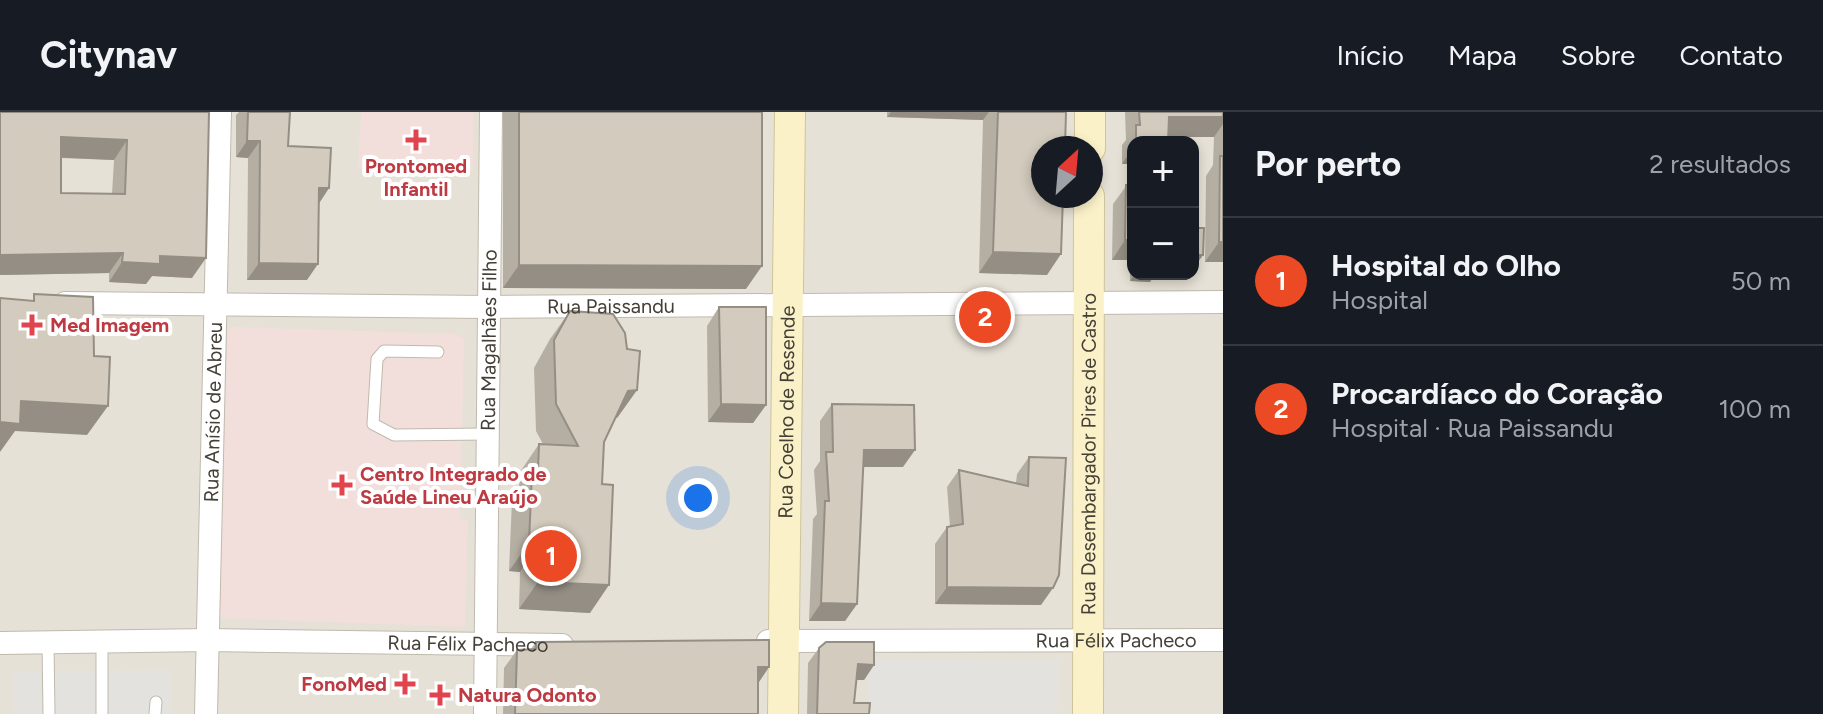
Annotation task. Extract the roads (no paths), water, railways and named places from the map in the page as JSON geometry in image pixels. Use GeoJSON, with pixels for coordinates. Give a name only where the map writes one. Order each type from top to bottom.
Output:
{"type":"FeatureCollection","features":[{"type":"Feature","properties":{"kind":"main road","name":"Rua Coelho de Resende"},"geometry":{"type":"LineString","coordinates":[[783,714],[790,112]]}},
{"type":"Feature","properties":{"kind":"main road"},"geometry":{"type":"LineString","coordinates":[[1090,112],[1090,136]]}},
{"type":"Feature","properties":{"kind":"main road","name":"Rua Desembargador Pires de Castro"},"geometry":{"type":"LineString","coordinates":[[1088,714],[1089,208]]}},
{"type":"Feature","properties":{"kind":"street","name":"Rua Anísio de Abreu"},"geometry":{"type":"LineString","coordinates":[[206,714],[220,112]]}},
{"type":"Feature","properties":{"kind":"street","name":"Rua Magalhães Filho"},"geometry":{"type":"LineString","coordinates":[[485,714],[491,112]]}},
{"type":"Feature","properties":{"kind":"street","name":"Rua Paissandu"},"geometry":{"type":"LineString","coordinates":[[47,303],[488,307],[1223,302]]}},
{"type":"Feature","properties":{"kind":"street","name":"Rua Félix Pacheco"},"geometry":{"type":"LineString","coordinates":[[0,643],[208,640],[487,646],[581,644]]}},
{"type":"Feature","properties":{"kind":"street","name":"Rua Félix Pacheco"},"geometry":{"type":"LineString","coordinates":[[753,641],[1223,640]]}},
{"type":"Feature","properties":{"kind":"lane"},"geometry":{"type":"LineString","coordinates":[[438,352],[384,351],[377,359],[373,424],[394,435],[488,434]]}},
{"type":"Feature","properties":{"kind":"lane"},"geometry":{"type":"LineString","coordinates":[[102,642],[102,714]]}},
{"type":"Feature","properties":{"kind":"lane"},"geometry":{"type":"LineString","coordinates":[[48,643],[49,714]]}},
{"type":"Feature","properties":{"kind":"place","name":"Prontomed Infantil"},"geometry":{"type":"Point","coordinates":[416,140]}},
{"type":"Feature","properties":{"kind":"place","name":"Procardíaco do Coração"},"geometry":{"type":"Point","coordinates":[985,317]}},
{"type":"Feature","properties":{"kind":"place","name":"Med Imagem"},"geometry":{"type":"Point","coordinates":[32,325]}},
{"type":"Feature","properties":{"kind":"place","name":"Centro Integrado de Saúde Lineu Araújo"},"geometry":{"type":"Point","coordinates":[342,485]}},
{"type":"Feature","properties":{"kind":"place","name":"Hospital do Olho"},"geometry":{"type":"Point","coordinates":[551,556]}},
{"type":"Feature","properties":{"kind":"place","name":"FonoMed"},"geometry":{"type":"Point","coordinates":[405,684]}},
{"type":"Feature","properties":{"kind":"place","name":"Natura Odonto"},"geometry":{"type":"Point","coordinates":[440,695]}}]}
